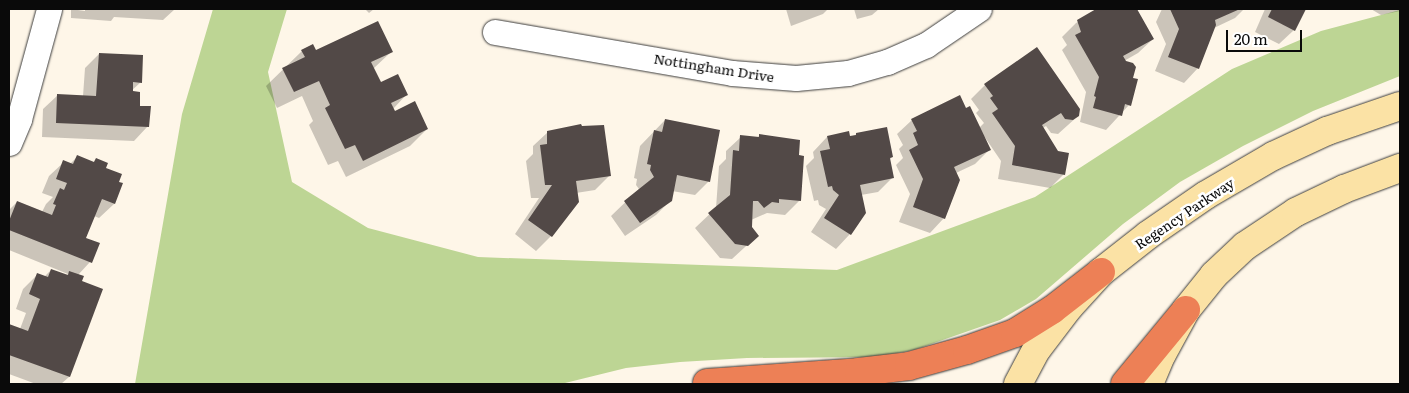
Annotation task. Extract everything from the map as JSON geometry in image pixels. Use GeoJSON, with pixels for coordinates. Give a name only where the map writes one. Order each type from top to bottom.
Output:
{"type":"FeatureCollection","features":[{"type":"Feature","properties":{"kind":"highway"},"geometry":{"type":"LineString","coordinates":[[707,384],[859,372],[909,366],[967,350],[1015,333],[1052,310],[1101,272]]}},
{"type":"Feature","properties":{"kind":"highway"},"geometry":{"type":"LineString","coordinates":[[1125,384],[1186,310]]}},
{"type":"Feature","properties":{"kind":"main road","name":"Regency Parkway"},"geometry":{"type":"LineString","coordinates":[[1018,384],[1037,349],[1069,307],[1101,272],[1148,235],[1206,195],[1273,156],[1326,131],[1400,106]]}},
{"type":"Feature","properties":{"kind":"main road"},"geometry":{"type":"LineString","coordinates":[[1149,384],[1162,354],[1186,310],[1214,275],[1253,241],[1296,212],[1344,189],[1400,168]]}},
{"type":"Feature","properties":{"kind":"street"},"geometry":{"type":"LineString","coordinates":[[9,144],[19,119],[49,9]]}},
{"type":"Feature","properties":{"kind":"street","name":"Nottingham Drive"},"geometry":{"type":"LineString","coordinates":[[495,32],[732,73],[796,78],[848,73],[887,62],[926,45],[979,9]]}},
{"type":"Feature","properties":{"kind":"green space"},"geometry":{"type":"Polygon","coordinates":[[[213,9],[287,9],[268,72],[292,182],[368,228],[478,257],[837,270],[1035,197],[1232,69],[1321,31],[1400,10],[1400,76],[1313,111],[1243,146],[1180,182],[1123,224],[1036,299],[1000,320],[914,350],[876,357],[747,358],[680,362],[626,368],[561,384],[135,384],[182,114],[213,9]]]}},
{"type":"Feature","properties":{"kind":"building"},"geometry":{"type":"Polygon","coordinates":[[[1096,9],[1137,9],[1154,39],[1123,56],[1126,61],[1133,63],[1136,67],[1133,78],[1138,79],[1131,106],[1125,104],[1122,116],[1093,108],[1099,77],[1075,35],[1081,32],[1077,20],[1096,9]]]}},
{"type":"Feature","properties":{"kind":"building"},"geometry":{"type":"Polygon","coordinates":[[[1170,9],[1240,9],[1215,20],[1216,25],[1199,69],[1168,57],[1179,29],[1170,9]]]}},
{"type":"Feature","properties":{"kind":"building"},"geometry":{"type":"Polygon","coordinates":[[[1272,9],[1306,9],[1295,31],[1268,17],[1272,9]]]}},
{"type":"Feature","properties":{"kind":"building"},"geometry":{"type":"Polygon","coordinates":[[[378,21],[393,52],[371,62],[381,82],[398,74],[408,95],[391,103],[395,111],[415,101],[428,129],[363,161],[355,145],[345,149],[325,108],[330,105],[319,81],[294,92],[282,68],[305,57],[301,50],[313,44],[316,50],[378,21]]]}},
{"type":"Feature","properties":{"kind":"building"},"geometry":{"type":"Polygon","coordinates":[[[1037,47],[1080,109],[1079,116],[1073,120],[1065,119],[1061,113],[1042,125],[1058,151],[1069,153],[1065,175],[1012,165],[1015,146],[992,113],[998,109],[990,98],[993,96],[984,84],[1037,47]]]}},
{"type":"Feature","properties":{"kind":"building"},"geometry":{"type":"Polygon","coordinates":[[[99,53],[143,55],[142,83],[133,82],[133,91],[140,92],[140,106],[151,106],[149,127],[56,123],[57,94],[96,96],[99,53]]]}},
{"type":"Feature","properties":{"kind":"building"},"geometry":{"type":"Polygon","coordinates":[[[960,95],[966,108],[970,106],[991,150],[954,167],[960,180],[945,219],[913,207],[923,179],[909,150],[918,145],[913,133],[917,131],[911,119],[960,95]]]}},
{"type":"Feature","properties":{"kind":"building"},"geometry":{"type":"Polygon","coordinates":[[[665,119],[720,130],[710,182],[677,175],[672,201],[640,223],[624,201],[654,177],[650,170],[651,165],[647,164],[654,130],[662,132],[665,119]]]}},
{"type":"Feature","properties":{"kind":"building"},"geometry":{"type":"Polygon","coordinates":[[[581,124],[582,126],[604,125],[611,176],[576,181],[579,202],[552,237],[528,220],[552,185],[545,185],[540,145],[547,144],[547,131],[581,124]]]}},
{"type":"Feature","properties":{"kind":"building"},"geometry":{"type":"Polygon","coordinates":[[[887,127],[893,157],[890,158],[894,178],[860,185],[866,213],[851,235],[824,218],[839,195],[833,190],[832,186],[828,187],[820,151],[830,149],[827,136],[849,131],[850,136],[887,127]]]}},
{"type":"Feature","properties":{"kind":"building"},"geometry":{"type":"Polygon","coordinates":[[[759,134],[800,140],[799,155],[804,156],[801,201],[779,199],[779,203],[772,202],[764,208],[758,201],[753,201],[752,227],[759,236],[748,246],[735,244],[708,213],[730,195],[733,150],[739,151],[740,135],[759,137],[759,134]]]}},
{"type":"Feature","properties":{"kind":"building"},"geometry":{"type":"Polygon","coordinates":[[[77,155],[94,162],[96,158],[108,163],[106,168],[122,174],[119,182],[123,183],[115,204],[102,199],[86,238],[100,243],[92,263],[9,230],[9,221],[17,201],[52,215],[56,205],[53,204],[60,188],[64,190],[67,183],[56,179],[63,160],[73,164],[77,155]]]}},
{"type":"Feature","properties":{"kind":"building"},"geometry":{"type":"Polygon","coordinates":[[[51,269],[68,275],[69,271],[84,276],[82,281],[103,289],[70,377],[9,355],[9,324],[28,331],[40,299],[29,294],[37,273],[48,277],[51,269]]]}}]}
